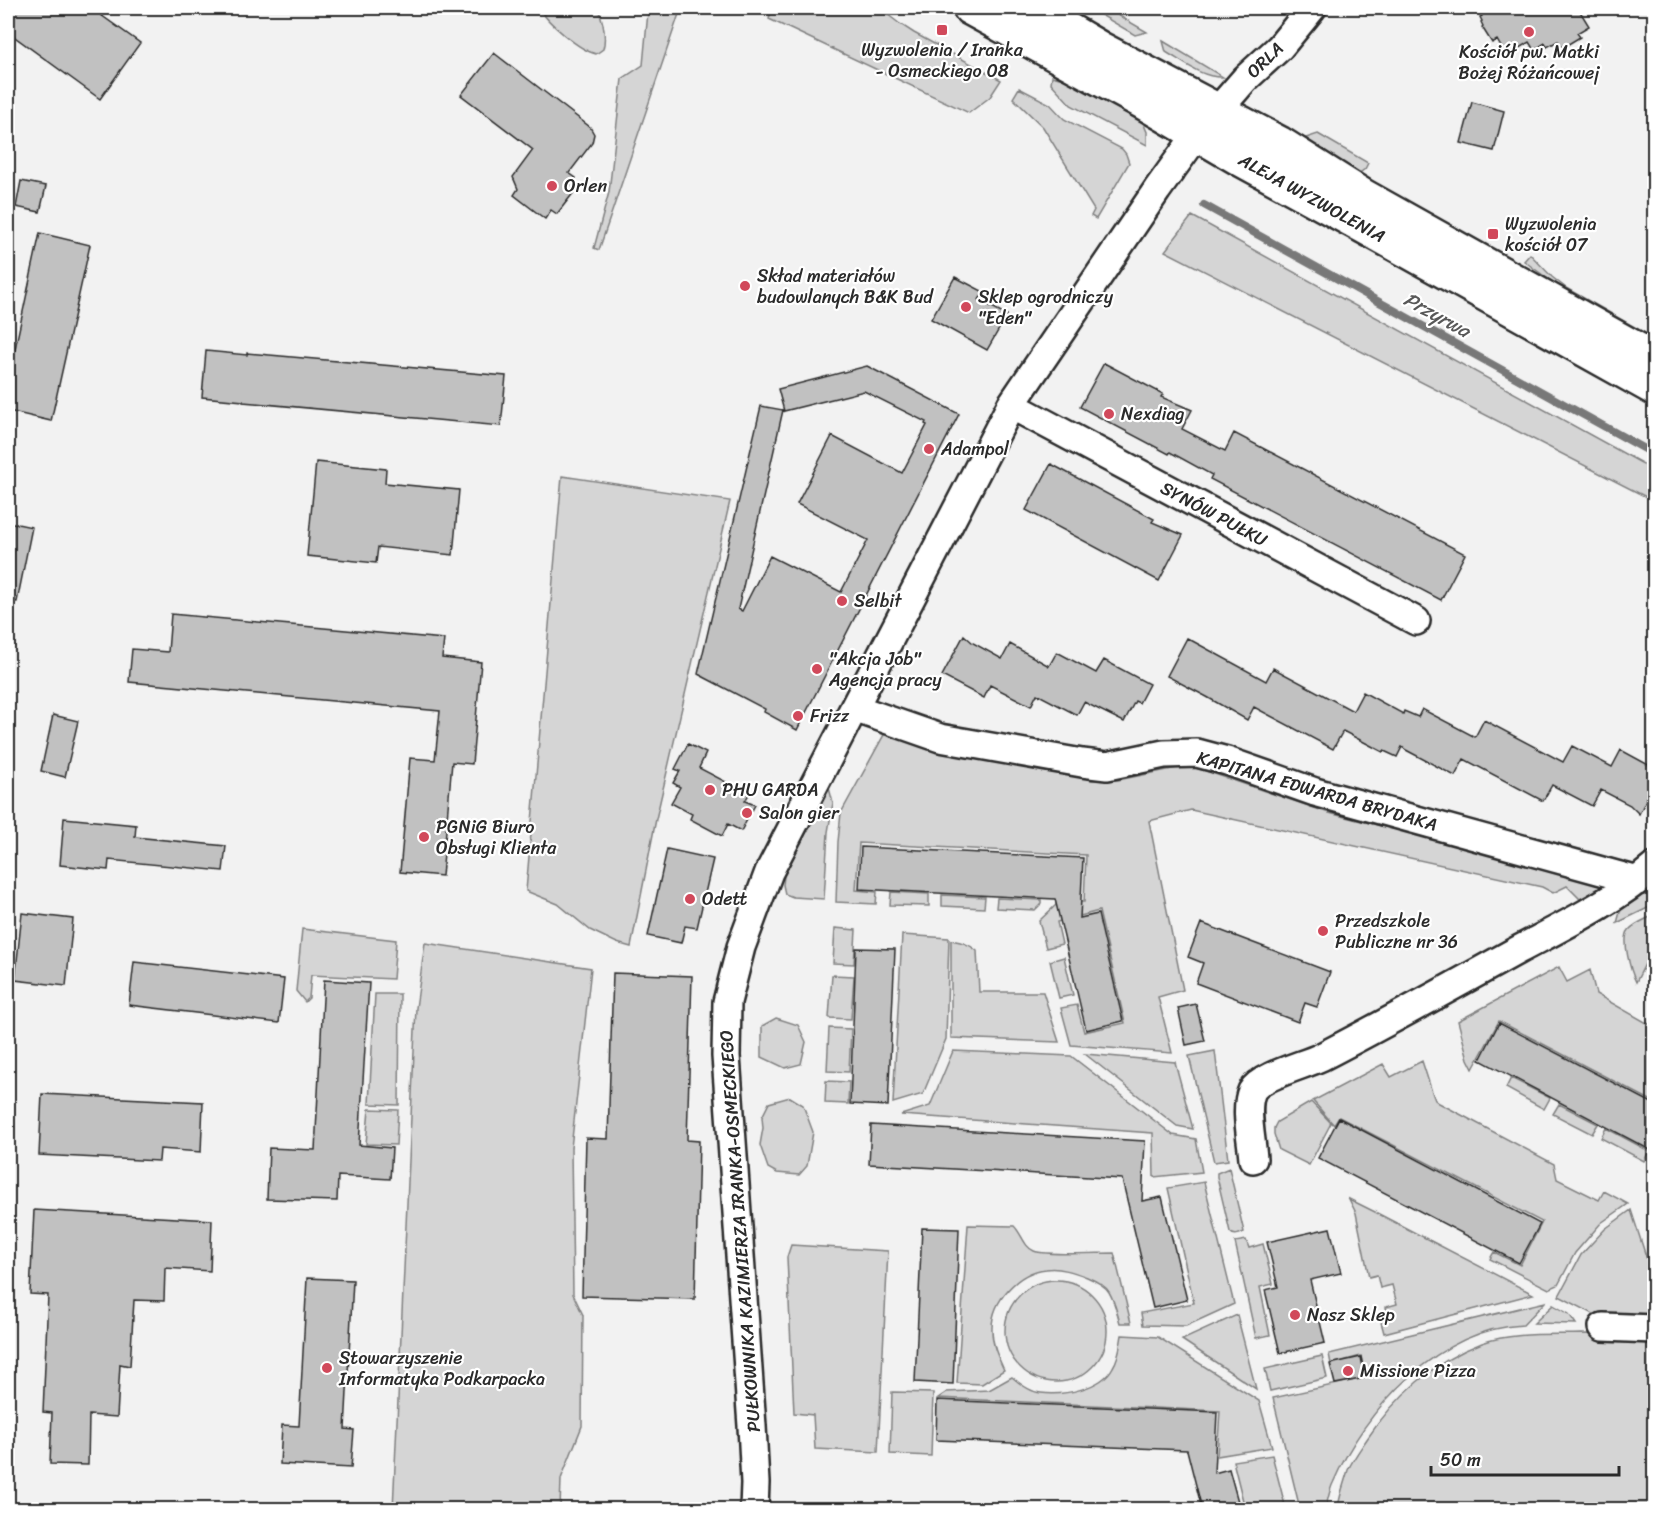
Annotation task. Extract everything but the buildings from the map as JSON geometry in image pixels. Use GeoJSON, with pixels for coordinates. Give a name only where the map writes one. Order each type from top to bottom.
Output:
{"type":"FeatureCollection","features":[{"type":"Feature","properties":{"kind":"main road","name":"ALEJA WYZWOLENIA"},"geometry":{"type":"LineString","coordinates":[[970,8],[1207,122],[1279,143],[1363,196],[1654,359]]}},
{"type":"Feature","properties":{"kind":"main road","name":"ALEJA WYZWOLENIA"},"geometry":{"type":"LineString","coordinates":[[1031,8],[1099,48],[1207,122],[1237,157],[1654,388]]}},
{"type":"Feature","properties":{"kind":"street","name":"ORLA"},"geometry":{"type":"LineString","coordinates":[[1207,122],[1245,79],[1280,46],[1312,8]]}},
{"type":"Feature","properties":{"kind":"street","name":"PUŁKOWNIKA KAZIMIERZA IRANKA-OSMECKIEGO"},"geometry":{"type":"LineString","coordinates":[[754,1509],[752,1426],[726,1056],[727,1002],[741,947],[770,872],[1011,405],[1150,199],[1207,122]]}},
{"type":"Feature","properties":{"kind":"street","name":"SYNÓW PUŁKU"},"geometry":{"type":"LineString","coordinates":[[1011,405],[1416,621]]}},
{"type":"Feature","properties":{"kind":"street","name":"KAPITANA EDWARDA BRYDAKA"},"geometry":{"type":"LineString","coordinates":[[854,708],[940,738],[1082,764],[1107,766],[1164,754],[1197,753],[1233,763],[1330,797],[1646,874]]}},
{"type":"Feature","properties":{"kind":"street","name":"KAPITANA EDWARDA BRYDAKA"},"geometry":{"type":"LineString","coordinates":[[1254,1159],[1248,1106],[1253,1090],[1262,1081],[1328,1054],[1605,903],[1646,874]]}},
{"type":"Feature","properties":{"kind":"street"},"geometry":{"type":"LineString","coordinates":[[1603,1327],[1654,1329]]}},
{"type":"Feature","properties":{"kind":"shaded area"},"geometry":{"type":"Polygon","coordinates":[[[539,8],[598,8],[604,28],[603,49],[596,54],[573,42],[539,8]]]}},
{"type":"Feature","properties":{"kind":"shaded area"},"geometry":{"type":"Polygon","coordinates":[[[643,8],[681,8],[599,250],[594,248],[609,192],[622,79],[643,65],[648,12],[643,8]]]}},
{"type":"Feature","properties":{"kind":"shaded area"},"geometry":{"type":"Polygon","coordinates":[[[772,8],[879,8],[914,33],[1001,80],[990,97],[969,113],[769,19],[772,8]]]}},
{"type":"Feature","properties":{"kind":"shaded area"},"geometry":{"type":"Polygon","coordinates":[[[1089,8],[1106,8],[1147,32],[1135,35],[1089,8]]]}},
{"type":"Feature","properties":{"kind":"shaded area"},"geometry":{"type":"Polygon","coordinates":[[[1163,41],[1223,77],[1208,75],[1186,65],[1166,52],[1163,41]]]}},
{"type":"Feature","properties":{"kind":"shaded area"},"geometry":{"type":"Polygon","coordinates":[[[1052,76],[1078,83],[1142,120],[1147,132],[1147,145],[1071,105],[1051,83],[1052,76]]]}},
{"type":"Feature","properties":{"kind":"shaded area"},"geometry":{"type":"Polygon","coordinates":[[[1019,88],[1050,104],[1064,119],[1122,149],[1126,154],[1129,163],[1096,219],[1091,216],[1094,210],[1043,127],[1013,98],[1019,88]]]}},
{"type":"Feature","properties":{"kind":"shaded area"},"geometry":{"type":"Polygon","coordinates":[[[1318,134],[1368,163],[1365,169],[1358,174],[1300,140],[1318,134]]]}},
{"type":"Feature","properties":{"kind":"shaded area"},"geometry":{"type":"Polygon","coordinates":[[[1192,216],[1654,470],[1654,501],[1165,251],[1192,216]]]}},
{"type":"Feature","properties":{"kind":"shaded area"},"geometry":{"type":"Polygon","coordinates":[[[1530,254],[1566,288],[1654,338],[1654,343],[1570,295],[1524,261],[1530,254]]]}},
{"type":"Feature","properties":{"kind":"shaded area"},"geometry":{"type":"Polygon","coordinates":[[[562,476],[730,501],[656,819],[631,947],[590,930],[558,904],[526,891],[562,476]]]}},
{"type":"Feature","properties":{"kind":"shaded area"},"geometry":{"type":"Polygon","coordinates":[[[885,733],[928,748],[1092,780],[1118,780],[1187,766],[1329,813],[1604,881],[1606,885],[1580,899],[1567,886],[1553,893],[1542,887],[1191,810],[1149,821],[1183,990],[1158,997],[1172,1053],[1071,1045],[1061,1008],[1077,1005],[1084,1032],[1125,1023],[1099,911],[1057,922],[1062,944],[1046,948],[1039,921],[1056,905],[1056,901],[1084,902],[1086,855],[859,843],[856,890],[877,892],[876,904],[836,902],[841,813],[885,733]]]}},
{"type":"Feature","properties":{"kind":"shaded area"},"geometry":{"type":"Polygon","coordinates":[[[829,788],[833,803],[828,832],[824,899],[793,897],[785,894],[784,876],[829,788]]]}},
{"type":"Feature","properties":{"kind":"shaded area"},"geometry":{"type":"Polygon","coordinates":[[[1654,882],[1654,905],[1617,923],[1625,904],[1654,882]]]}},
{"type":"Feature","properties":{"kind":"shaded area"},"geometry":{"type":"Polygon","coordinates":[[[891,892],[929,894],[929,906],[890,905],[891,892]]]}},
{"type":"Feature","properties":{"kind":"shaded area"},"geometry":{"type":"Polygon","coordinates":[[[942,895],[985,897],[984,908],[942,906],[942,895]]]}},
{"type":"Feature","properties":{"kind":"shaded area"},"geometry":{"type":"Polygon","coordinates":[[[997,898],[1041,900],[1041,904],[1035,910],[996,908],[997,898]]]}},
{"type":"Feature","properties":{"kind":"shaded area"},"geometry":{"type":"Polygon","coordinates":[[[1654,915],[1654,946],[1636,982],[1628,956],[1627,934],[1634,925],[1654,915]]]}},
{"type":"Feature","properties":{"kind":"shaded area"},"geometry":{"type":"Polygon","coordinates":[[[835,928],[856,930],[854,964],[833,963],[835,928]]]}},
{"type":"Feature","properties":{"kind":"shaded area"},"geometry":{"type":"Polygon","coordinates":[[[302,929],[396,940],[393,979],[311,975],[309,998],[305,1002],[296,991],[302,929]]]}},
{"type":"Feature","properties":{"kind":"shaded area"},"geometry":{"type":"Polygon","coordinates":[[[902,935],[949,938],[946,1039],[923,1094],[893,1103],[902,935]]]}},
{"type":"Feature","properties":{"kind":"shaded area"},"geometry":{"type":"Polygon","coordinates":[[[951,940],[968,945],[977,951],[979,992],[1043,992],[1059,1042],[951,1038],[951,940]]]}},
{"type":"Feature","properties":{"kind":"shaded area"},"geometry":{"type":"Polygon","coordinates":[[[425,943],[591,968],[571,1148],[573,1294],[583,1315],[582,1426],[561,1479],[560,1509],[393,1509],[416,1008],[425,943]]]}},
{"type":"Feature","properties":{"kind":"shaded area"},"geometry":{"type":"Polygon","coordinates":[[[1064,957],[1073,995],[1059,998],[1050,961],[1064,957]]]}},
{"type":"Feature","properties":{"kind":"shaded area"},"geometry":{"type":"Polygon","coordinates":[[[1559,967],[1567,982],[1590,970],[1596,994],[1654,1027],[1654,1102],[1499,1021],[1473,1069],[1458,1021],[1559,967]]]}},
{"type":"Feature","properties":{"kind":"shaded area"},"geometry":{"type":"Polygon","coordinates":[[[832,975],[854,976],[851,1019],[829,1018],[832,975]]]}},
{"type":"Feature","properties":{"kind":"shaded area"},"geometry":{"type":"Polygon","coordinates":[[[375,994],[400,994],[399,1105],[369,1104],[375,994]]]}},
{"type":"Feature","properties":{"kind":"shaded area"},"geometry":{"type":"Polygon","coordinates":[[[776,1018],[798,1025],[806,1042],[801,1064],[785,1068],[762,1057],[762,1026],[776,1018]]]}},
{"type":"Feature","properties":{"kind":"shaded area"},"geometry":{"type":"Polygon","coordinates":[[[829,1028],[851,1029],[849,1072],[827,1071],[829,1028]]]}},
{"type":"Feature","properties":{"kind":"shaded area"},"geometry":{"type":"Polygon","coordinates":[[[953,1051],[1071,1056],[1173,1135],[1196,1139],[1202,1172],[1154,1177],[1153,1133],[901,1115],[930,1106],[953,1051]]]}},
{"type":"Feature","properties":{"kind":"shaded area"},"geometry":{"type":"Polygon","coordinates":[[[1215,1051],[1228,1160],[1214,1162],[1189,1056],[1215,1051]]]}},
{"type":"Feature","properties":{"kind":"shaded area"},"geometry":{"type":"Polygon","coordinates":[[[1085,1054],[1175,1062],[1193,1129],[1177,1126],[1085,1054]]]}},
{"type":"Feature","properties":{"kind":"shaded area"},"geometry":{"type":"Polygon","coordinates":[[[1422,1061],[1435,1100],[1439,1103],[1554,1164],[1557,1179],[1599,1200],[1604,1191],[1628,1204],[1601,1223],[1575,1253],[1558,1285],[1549,1289],[1490,1259],[1494,1252],[1520,1265],[1542,1222],[1339,1117],[1334,1125],[1313,1101],[1383,1064],[1391,1077],[1422,1061]]]}},
{"type":"Feature","properties":{"kind":"shaded area"},"geometry":{"type":"Polygon","coordinates":[[[1511,1078],[1550,1098],[1544,1109],[1506,1088],[1511,1078]]]}},
{"type":"Feature","properties":{"kind":"shaded area"},"geometry":{"type":"Polygon","coordinates":[[[826,1081],[849,1082],[848,1104],[825,1103],[826,1081]]]}},
{"type":"Feature","properties":{"kind":"shaded area"},"geometry":{"type":"Polygon","coordinates":[[[790,1097],[803,1105],[813,1132],[807,1166],[799,1175],[777,1173],[768,1168],[760,1145],[762,1117],[769,1103],[790,1097]]]}},
{"type":"Feature","properties":{"kind":"shaded area"},"geometry":{"type":"Polygon","coordinates":[[[1311,1102],[1331,1123],[1309,1165],[1279,1150],[1274,1128],[1277,1122],[1311,1102]]]}},
{"type":"Feature","properties":{"kind":"shaded area"},"geometry":{"type":"Polygon","coordinates":[[[1559,1104],[1598,1124],[1592,1134],[1553,1114],[1559,1104]]]}},
{"type":"Feature","properties":{"kind":"shaded area"},"geometry":{"type":"Polygon","coordinates":[[[369,1109],[398,1110],[396,1145],[366,1144],[369,1109]]]}},
{"type":"Feature","properties":{"kind":"shaded area"},"geometry":{"type":"Polygon","coordinates":[[[1606,1128],[1649,1151],[1644,1161],[1601,1138],[1606,1128]]]}},
{"type":"Feature","properties":{"kind":"shaded area"},"geometry":{"type":"Polygon","coordinates":[[[1229,1168],[1244,1232],[1237,1235],[1230,1232],[1217,1177],[1217,1173],[1229,1168]]]}},
{"type":"Feature","properties":{"kind":"shaded area"},"geometry":{"type":"Polygon","coordinates":[[[1204,1182],[1234,1304],[1186,1326],[1143,1325],[1141,1313],[1194,1303],[1168,1188],[1204,1182]]]}},
{"type":"Feature","properties":{"kind":"shaded area"},"geometry":{"type":"Polygon","coordinates":[[[1349,1199],[1533,1294],[1384,1333],[1381,1322],[1389,1320],[1386,1307],[1397,1304],[1392,1285],[1380,1288],[1377,1275],[1369,1277],[1356,1213],[1349,1199]]]}},
{"type":"Feature","properties":{"kind":"shaded area"},"geometry":{"type":"Polygon","coordinates":[[[1631,1210],[1654,1281],[1654,1320],[1603,1319],[1559,1296],[1581,1255],[1605,1229],[1631,1210]]]}},
{"type":"Feature","properties":{"kind":"shaded area"},"geometry":{"type":"Polygon","coordinates":[[[968,1225],[1014,1226],[1028,1247],[1040,1253],[1114,1253],[1131,1323],[1120,1323],[1109,1292],[1096,1281],[1062,1269],[1036,1271],[1016,1282],[1001,1299],[996,1309],[992,1335],[1004,1370],[982,1384],[957,1383],[968,1225]]]}},
{"type":"Feature","properties":{"kind":"shaded area"},"geometry":{"type":"Polygon","coordinates":[[[1246,1240],[1249,1248],[1263,1244],[1273,1284],[1260,1287],[1270,1335],[1256,1338],[1235,1242],[1246,1240]]]}},
{"type":"Feature","properties":{"kind":"shaded area"},"geometry":{"type":"Polygon","coordinates":[[[791,1245],[888,1251],[878,1452],[815,1449],[813,1415],[794,1413],[787,1257],[791,1245]]]}},
{"type":"Feature","properties":{"kind":"shaded area"},"geometry":{"type":"Polygon","coordinates":[[[1056,1280],[1085,1288],[1099,1302],[1107,1331],[1099,1360],[1085,1374],[1056,1382],[1027,1374],[1013,1360],[1005,1331],[1013,1302],[1027,1288],[1056,1280]]]}},
{"type":"Feature","properties":{"kind":"shaded area"},"geometry":{"type":"Polygon","coordinates":[[[1545,1302],[1523,1325],[1492,1330],[1462,1341],[1434,1357],[1408,1378],[1364,1428],[1330,1489],[1325,1509],[1300,1509],[1273,1398],[1365,1378],[1361,1356],[1331,1364],[1329,1354],[1545,1302]]]}},
{"type":"Feature","properties":{"kind":"shaded area"},"geometry":{"type":"Polygon","coordinates":[[[1553,1305],[1569,1314],[1576,1324],[1534,1323],[1553,1305]]]}},
{"type":"Feature","properties":{"kind":"shaded area"},"geometry":{"type":"Polygon","coordinates":[[[1237,1315],[1256,1389],[1182,1340],[1237,1315]]]}},
{"type":"Feature","properties":{"kind":"shaded area"},"geometry":{"type":"Polygon","coordinates":[[[1122,1335],[1158,1337],[1259,1401],[1272,1447],[1217,1456],[1220,1411],[938,1398],[947,1392],[989,1390],[1012,1377],[1025,1387],[1050,1394],[1071,1392],[1091,1386],[1108,1375],[1113,1367],[1117,1360],[1122,1335]]]}},
{"type":"Feature","properties":{"kind":"shaded area"},"geometry":{"type":"Polygon","coordinates":[[[1532,1335],[1654,1336],[1654,1509],[1337,1510],[1348,1470],[1367,1439],[1403,1395],[1432,1370],[1464,1351],[1494,1339],[1532,1335]]]}},
{"type":"Feature","properties":{"kind":"shaded area"},"geometry":{"type":"Polygon","coordinates":[[[1322,1356],[1327,1378],[1270,1391],[1265,1369],[1322,1356]]]}},
{"type":"Feature","properties":{"kind":"shaded area"},"geometry":{"type":"Polygon","coordinates":[[[892,1392],[933,1393],[931,1456],[890,1454],[892,1392]]]}},
{"type":"Feature","properties":{"kind":"shaded area"},"geometry":{"type":"Polygon","coordinates":[[[1272,1455],[1286,1509],[1245,1509],[1233,1461],[1272,1455]]]}},
{"type":"Feature","properties":{"kind":"waterway","name":"Przyrwa"},"geometry":{"type":"LineString","coordinates":[[1204,205],[1654,454]]}},
{"type":"Feature","properties":{"kind":"place","name":"Wyzwolenia / Iranka - Osmeckiego 08"},"geometry":{"type":"Point","coordinates":[942,30]}},
{"type":"Feature","properties":{"kind":"place","name":"Kościół pw. Matki Bożej Różańcowej"},"geometry":{"type":"Point","coordinates":[1529,32]}},
{"type":"Feature","properties":{"kind":"place","name":"Orlen"},"geometry":{"type":"Point","coordinates":[552,186]}},
{"type":"Feature","properties":{"kind":"place","name":"Wyzwolenia kościół 07"},"geometry":{"type":"Point","coordinates":[1493,234]}},
{"type":"Feature","properties":{"kind":"place","name":"Skład materiałów budowlanych B&K Bud"},"geometry":{"type":"Point","coordinates":[745,286]}},
{"type":"Feature","properties":{"kind":"place","name":"Sklep ogrodniczy \"Eden\""},"geometry":{"type":"Point","coordinates":[966,307]}},
{"type":"Feature","properties":{"kind":"place","name":"Nexdiag"},"geometry":{"type":"Point","coordinates":[1109,414]}},
{"type":"Feature","properties":{"kind":"place","name":"Adampol"},"geometry":{"type":"Point","coordinates":[929,449]}},
{"type":"Feature","properties":{"kind":"place","name":"Selbit"},"geometry":{"type":"Point","coordinates":[842,601]}},
{"type":"Feature","properties":{"kind":"place","name":"\"Akcja Job\" Agencja pracy"},"geometry":{"type":"Point","coordinates":[817,669]}},
{"type":"Feature","properties":{"kind":"place","name":"Frizz"},"geometry":{"type":"Point","coordinates":[798,716]}},
{"type":"Feature","properties":{"kind":"place","name":"PHU GARDA"},"geometry":{"type":"Point","coordinates":[710,790]}},
{"type":"Feature","properties":{"kind":"place","name":"Salon gier"},"geometry":{"type":"Point","coordinates":[747,813]}},
{"type":"Feature","properties":{"kind":"place","name":"PGNiG Biuro Obsługi Klienta"},"geometry":{"type":"Point","coordinates":[424,837]}},
{"type":"Feature","properties":{"kind":"place","name":"Odett"},"geometry":{"type":"Point","coordinates":[690,899]}},
{"type":"Feature","properties":{"kind":"place","name":"Przedszkole Publiczne nr 36"},"geometry":{"type":"Point","coordinates":[1323,931]}},
{"type":"Feature","properties":{"kind":"place","name":"Nasz Sklep"},"geometry":{"type":"Point","coordinates":[1295,1315]}},
{"type":"Feature","properties":{"kind":"place","name":"Stowarzyszenie Informatyka Podkarpacka"},"geometry":{"type":"Point","coordinates":[327,1368]}},
{"type":"Feature","properties":{"kind":"place","name":"Missione Pizza"},"geometry":{"type":"Point","coordinates":[1348,1371]}}]}
